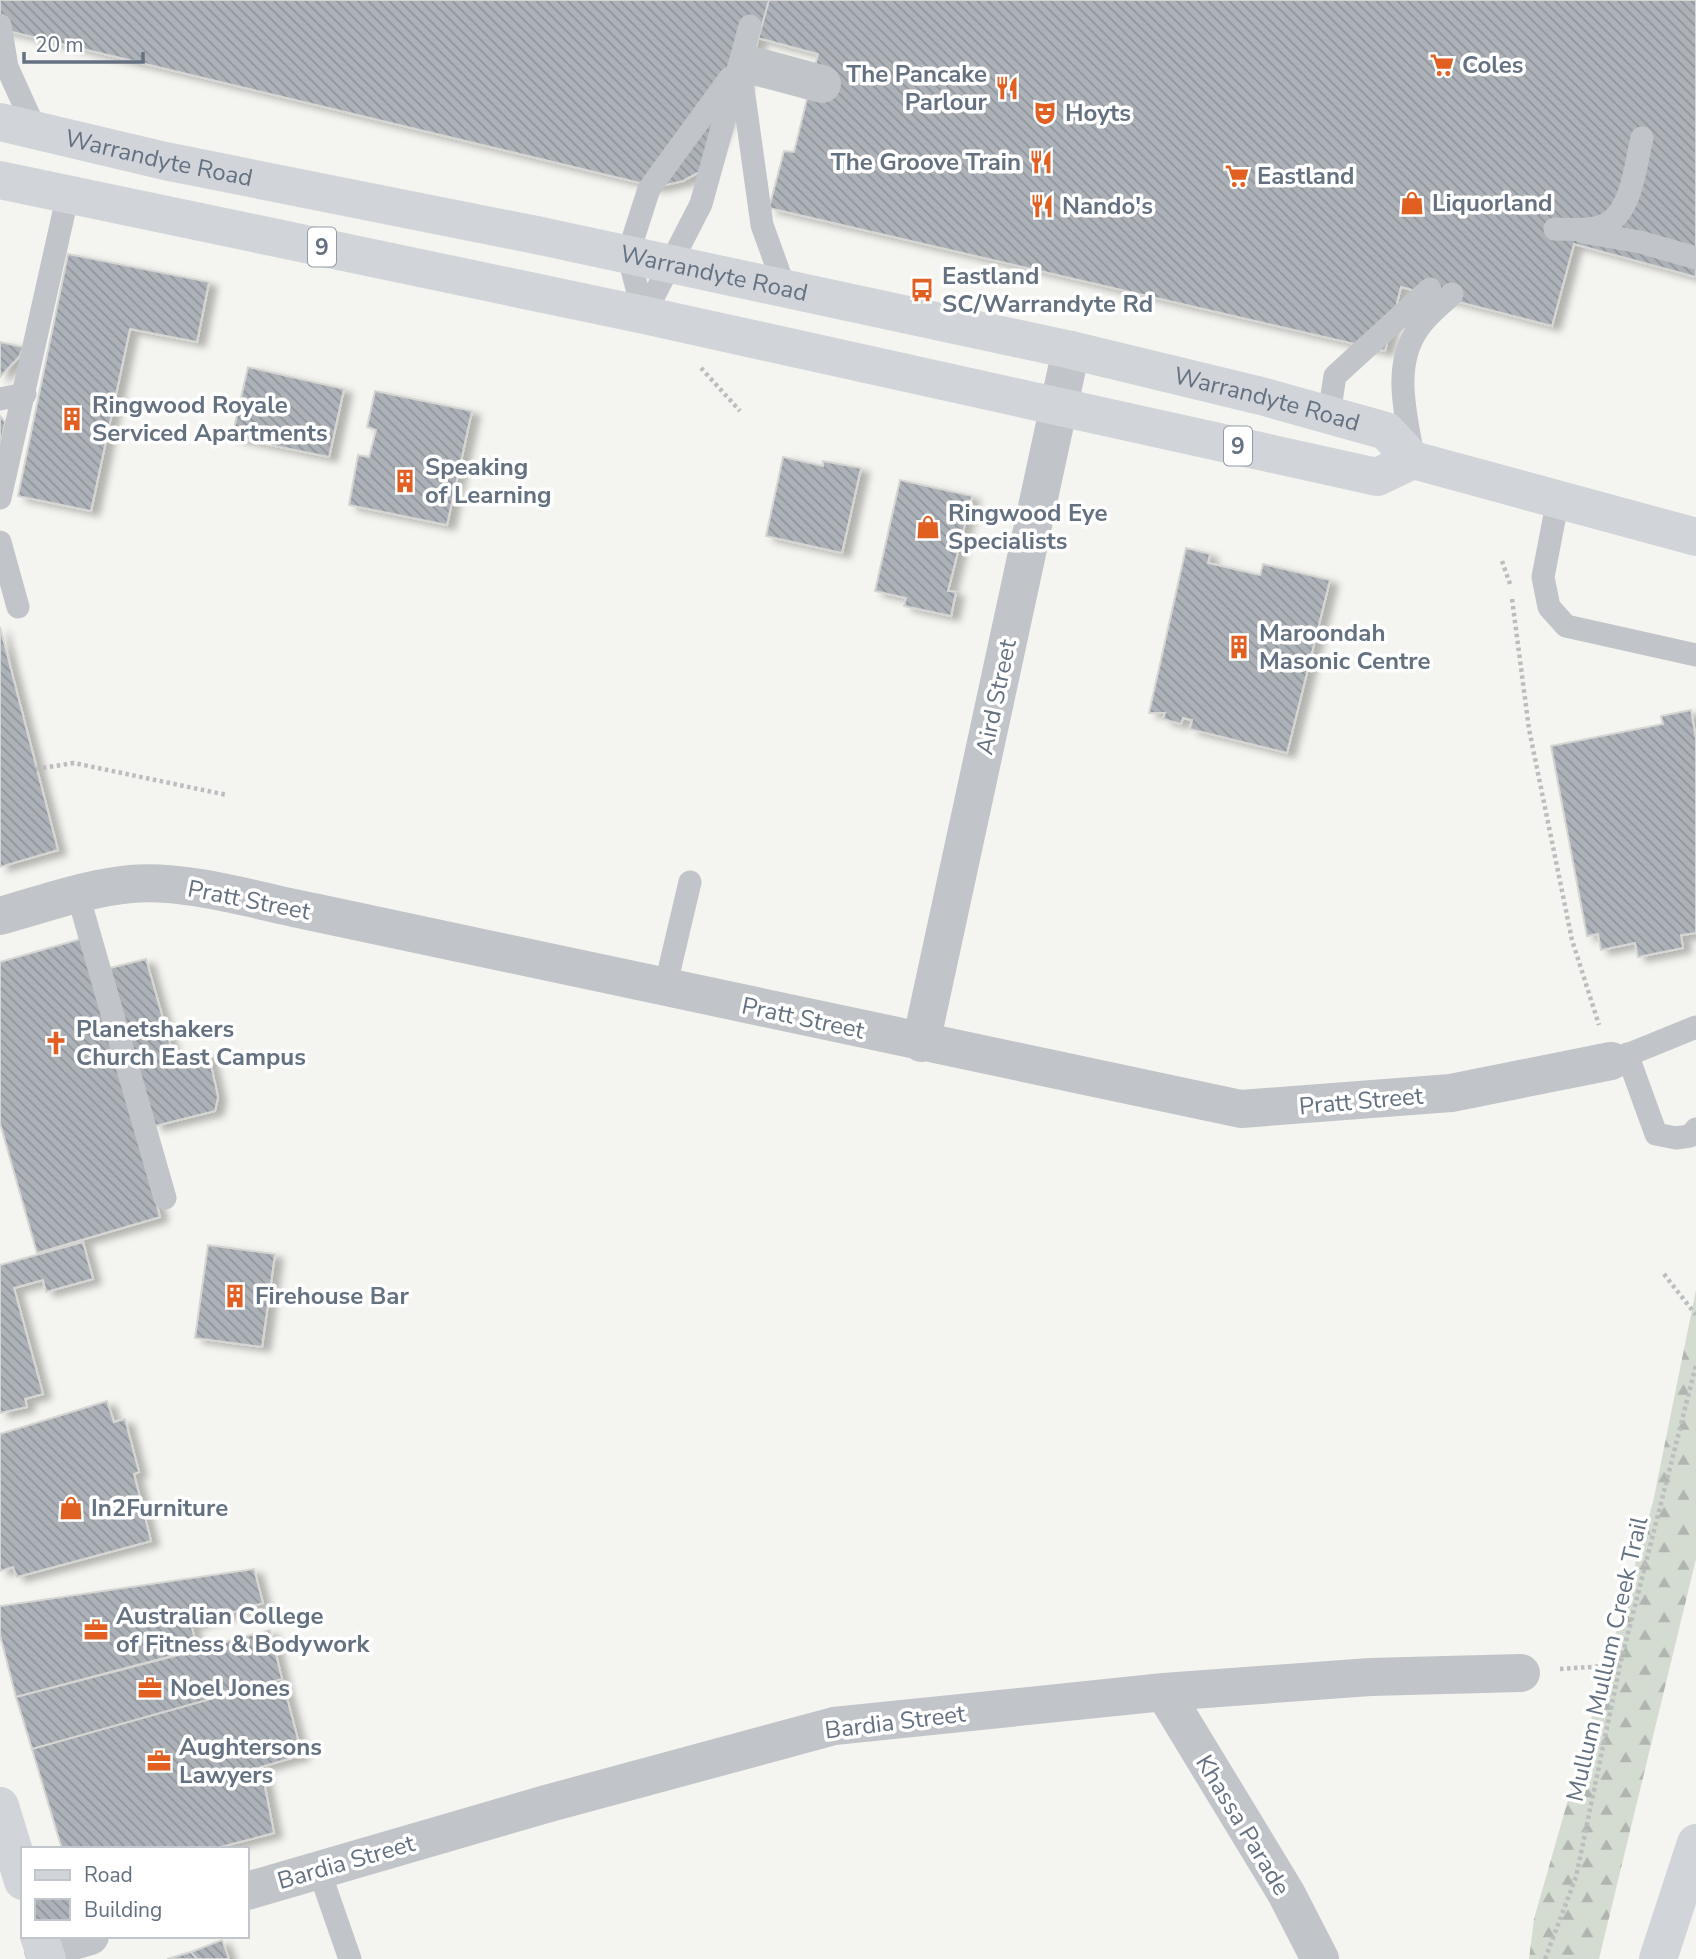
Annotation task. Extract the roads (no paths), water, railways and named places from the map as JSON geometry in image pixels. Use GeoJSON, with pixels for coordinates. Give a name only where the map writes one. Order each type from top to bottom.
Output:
{"type":"FeatureCollection","features":[{"type":"Feature","properties":{"kind":"main road","name":"Warrandyte Road"},"geometry":{"type":"LineString","coordinates":[[18,127],[165,161],[628,254],[1071,350],[1329,414],[1386,431],[1413,460]]}},
{"type":"Feature","properties":{"kind":"main road","name":"Warrandyte Road"},"geometry":{"type":"LineString","coordinates":[[0,180],[644,315],[1377,477]]}},
{"type":"Feature","properties":{"kind":"main road"},"geometry":{"type":"LineString","coordinates":[[1329,414],[1377,477],[1413,460],[1696,537]]}},
{"type":"Feature","properties":{"kind":"main road"},"geometry":{"type":"LineString","coordinates":[[0,1806],[21,1874]]}},
{"type":"Feature","properties":{"kind":"main road"},"geometry":{"type":"LineString","coordinates":[[1658,1959],[1696,1843]]}},
{"type":"Feature","properties":{"kind":"street"},"geometry":{"type":"LineString","coordinates":[[746,64],[822,84]]}},
{"type":"Feature","properties":{"kind":"street","name":"Aird Street"},"geometry":{"type":"LineString","coordinates":[[921,1043],[1071,350]]}},
{"type":"Feature","properties":{"kind":"street","name":"Pratt Street"},"geometry":{"type":"LineString","coordinates":[[0,916],[132,884],[164,884],[313,912],[921,1043],[1254,1109],[1451,1094],[1619,1058]]}},
{"type":"Feature","properties":{"kind":"street","name":"Bardia Street"},"geometry":{"type":"LineString","coordinates":[[248,1891],[834,1726],[1164,1692],[1370,1677],[1521,1673]]}},
{"type":"Feature","properties":{"kind":"street","name":"Khassa Parade"},"geometry":{"type":"LineString","coordinates":[[1164,1692],[1286,1894],[1320,1959]]}},
{"type":"Feature","properties":{"kind":"street"},"geometry":{"type":"LineString","coordinates":[[43,1948],[82,1938]]}},
{"type":"Feature","properties":{"kind":"lane"},"geometry":{"type":"LineString","coordinates":[[0,25],[18,127]]}},
{"type":"Feature","properties":{"kind":"lane"},"geometry":{"type":"LineString","coordinates":[[750,26],[746,64],[762,225],[785,289]]}},
{"type":"Feature","properties":{"kind":"lane"},"geometry":{"type":"LineString","coordinates":[[644,315],[628,254],[649,189],[746,64]]}},
{"type":"Feature","properties":{"kind":"lane"},"geometry":{"type":"LineString","coordinates":[[644,315],[701,204],[746,64]]}},
{"type":"Feature","properties":{"kind":"lane"},"geometry":{"type":"LineString","coordinates":[[1642,138],[1628,198],[1615,217],[1600,227],[1555,229],[1640,242],[1696,258]]}},
{"type":"Feature","properties":{"kind":"lane"},"geometry":{"type":"LineString","coordinates":[[0,498],[68,194]]}},
{"type":"Feature","properties":{"kind":"lane"},"geometry":{"type":"LineString","coordinates":[[1329,414],[1335,376],[1441,292],[1407,352],[1402,391],[1413,460]]}},
{"type":"Feature","properties":{"kind":"lane"},"geometry":{"type":"LineString","coordinates":[[0,399],[24,394]]}},
{"type":"Feature","properties":{"kind":"lane"},"geometry":{"type":"LineString","coordinates":[[1558,499],[1543,577],[1549,607],[1566,626],[1696,655]]}},
{"type":"Feature","properties":{"kind":"lane"},"geometry":{"type":"LineString","coordinates":[[0,542],[18,607]]}},
{"type":"Feature","properties":{"kind":"lane"},"geometry":{"type":"LineString","coordinates":[[665,988],[690,882]]}},
{"type":"Feature","properties":{"kind":"lane"},"geometry":{"type":"LineString","coordinates":[[78,895],[165,1198]]}},
{"type":"Feature","properties":{"kind":"lane"},"geometry":{"type":"LineString","coordinates":[[1696,1027],[1619,1058],[1656,1134],[1676,1138],[1690,1136],[1696,1129]]}},
{"type":"Feature","properties":{"kind":"lane"},"geometry":{"type":"LineString","coordinates":[[319,1870],[350,1959]]}},
{"type":"Feature","properties":{"kind":"place","name":"Coles"},"geometry":{"type":"Point","coordinates":[1442,65]}},
{"type":"Feature","properties":{"kind":"place","name":"The Pancake Parlour"},"geometry":{"type":"Point","coordinates":[1007,88]}},
{"type":"Feature","properties":{"kind":"place","name":"Hoyts"},"geometry":{"type":"Point","coordinates":[1045,113]}},
{"type":"Feature","properties":{"kind":"place","name":"The Groove Train"},"geometry":{"type":"Point","coordinates":[1041,162]}},
{"type":"Feature","properties":{"kind":"place","name":"Eastland"},"geometry":{"type":"Point","coordinates":[1237,176]}},
{"type":"Feature","properties":{"kind":"place","name":"Liquorland"},"geometry":{"type":"Point","coordinates":[1412,203]}},
{"type":"Feature","properties":{"kind":"place","name":"Nando's"},"geometry":{"type":"Point","coordinates":[1042,206]}},
{"type":"Feature","properties":{"kind":"place","name":"Eastland SC/Warrandyte Rd"},"geometry":{"type":"Point","coordinates":[922,290]}},
{"type":"Feature","properties":{"kind":"place","name":"Ringwood Royale Serviced Apartments"},"geometry":{"type":"Point","coordinates":[72,419]}},
{"type":"Feature","properties":{"kind":"place","name":"Speaking of Learning"},"geometry":{"type":"Point","coordinates":[405,481]}},
{"type":"Feature","properties":{"kind":"place","name":"Ringwood Eye Specialists"},"geometry":{"type":"Point","coordinates":[928,527]}},
{"type":"Feature","properties":{"kind":"place","name":"Maroondah Masonic Centre"},"geometry":{"type":"Point","coordinates":[1239,647]}},
{"type":"Feature","properties":{"kind":"place","name":"Planetshakers Church East Campus"},"geometry":{"type":"Point","coordinates":[56,1043]}},
{"type":"Feature","properties":{"kind":"place","name":"Firehouse Bar"},"geometry":{"type":"Point","coordinates":[235,1296]}},
{"type":"Feature","properties":{"kind":"place","name":"In2Furniture"},"geometry":{"type":"Point","coordinates":[71,1508]}},
{"type":"Feature","properties":{"kind":"place","name":"Australian College of Fitness & Bodywork"},"geometry":{"type":"Point","coordinates":[96,1630]}},
{"type":"Feature","properties":{"kind":"place","name":"Noel Jones"},"geometry":{"type":"Point","coordinates":[150,1688]}},
{"type":"Feature","properties":{"kind":"place","name":"Aughtersons Lawyers"},"geometry":{"type":"Point","coordinates":[159,1761]}}]}
